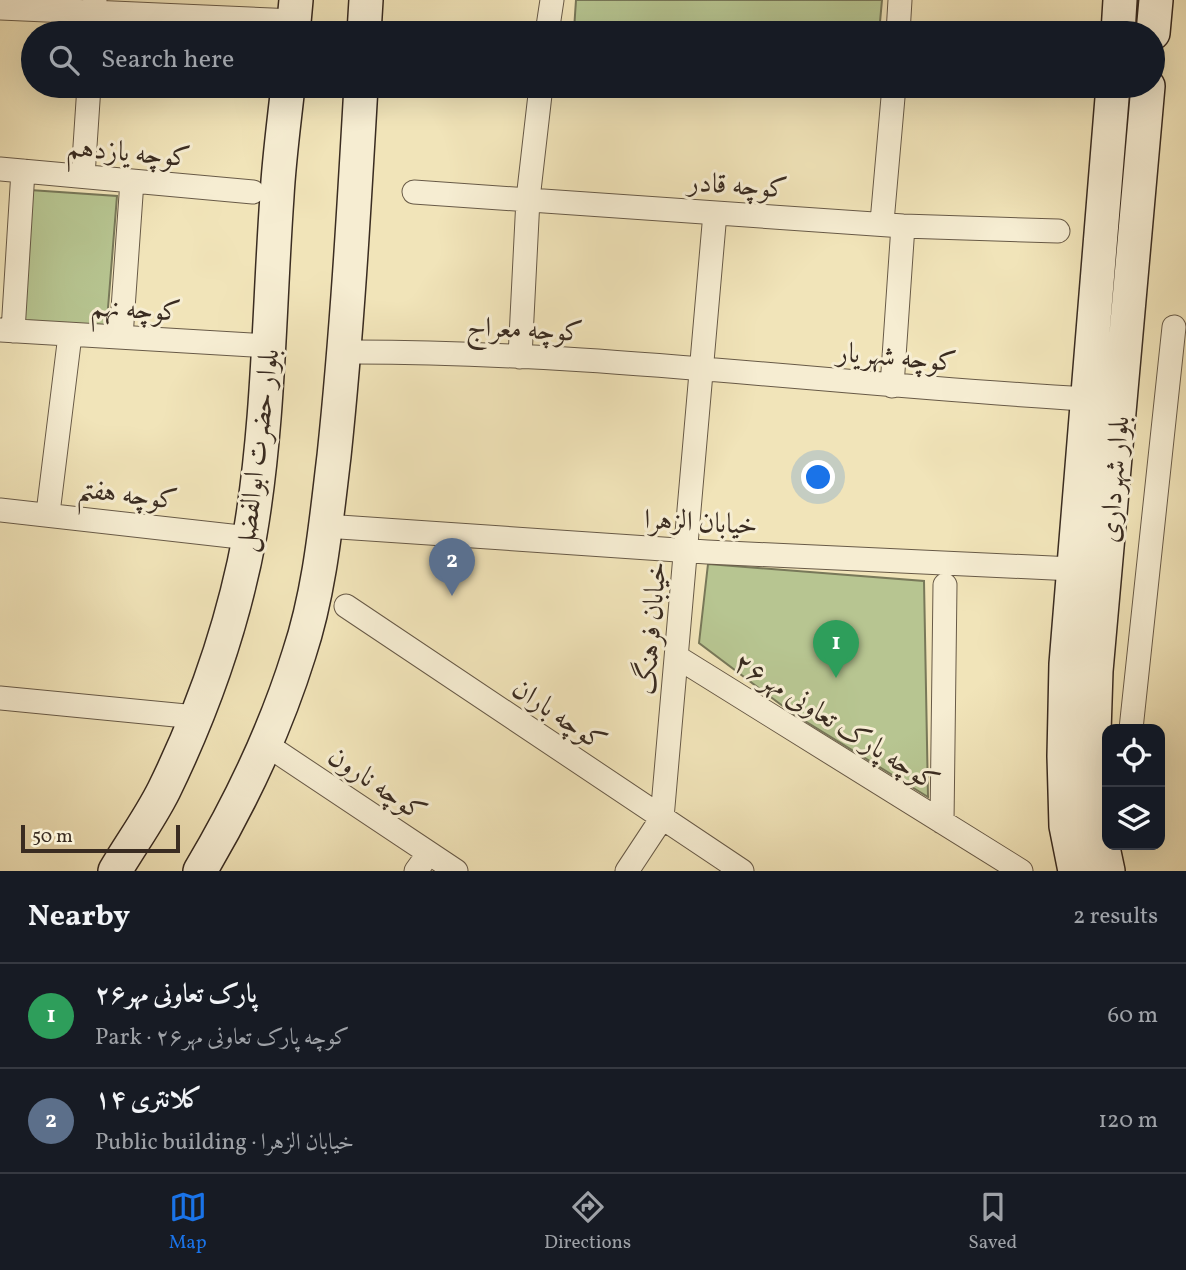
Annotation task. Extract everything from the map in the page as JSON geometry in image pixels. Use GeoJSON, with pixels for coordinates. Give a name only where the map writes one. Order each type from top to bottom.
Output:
{"type":"FeatureCollection","features":[{"type":"Feature","properties":{"kind":"main road"},"geometry":{"type":"LineString","coordinates":[[365,21],[366,0]]}},
{"type":"Feature","properties":{"kind":"main road"},"geometry":{"type":"LineString","coordinates":[[1119,21],[1120,0]]}},
{"type":"Feature","properties":{"kind":"main road"},"geometry":{"type":"LineString","coordinates":[[1154,21],[1156,0]]}},
{"type":"Feature","properties":{"kind":"main road","name":"بلوار حضرت ابوالفضل"},"geometry":{"type":"LineString","coordinates":[[114,871],[163,792],[196,717],[228,623],[249,538],[257,491],[277,194],[287,98]]}},
{"type":"Feature","properties":{"kind":"main road"},"geometry":{"type":"LineString","coordinates":[[200,871],[226,827],[267,745],[300,653],[315,593],[345,352],[360,98]]}},
{"type":"Feature","properties":{"kind":"main road","name":"بلوار شهرداری"},"geometry":{"type":"LineString","coordinates":[[1089,571],[1087,399],[1112,98]]}},
{"type":"Feature","properties":{"kind":"main road","name":"بلوار شهرداری"},"geometry":{"type":"LineString","coordinates":[[1100,862],[1066,826],[1066,664],[1089,571],[1142,98]]}},
{"type":"Feature","properties":{"kind":"street"},"geometry":{"type":"LineString","coordinates":[[549,21],[552,0]]}},
{"type":"Feature","properties":{"kind":"street"},"geometry":{"type":"LineString","coordinates":[[899,21],[900,0]]}},
{"type":"Feature","properties":{"kind":"street"},"geometry":{"type":"LineString","coordinates":[[0,8],[94,15],[295,18]]}},
{"type":"Feature","properties":{"kind":"street"},"geometry":{"type":"LineString","coordinates":[[83,177],[88,98]]}},
{"type":"Feature","properties":{"kind":"street"},"geometry":{"type":"LineString","coordinates":[[520,357],[528,199],[540,98]]}},
{"type":"Feature","properties":{"kind":"street"},"geometry":{"type":"LineString","coordinates":[[892,386],[894,98]]}},
{"type":"Feature","properties":{"kind":"street"},"geometry":{"type":"LineString","coordinates":[[7,331],[11,170]]}},
{"type":"Feature","properties":{"kind":"street","name":"کوچه یازدهم"},"geometry":{"type":"LineString","coordinates":[[11,170],[253,192]]}},
{"type":"Feature","properties":{"kind":"street"},"geometry":{"type":"LineString","coordinates":[[121,337],[132,181]]}},
{"type":"Feature","properties":{"kind":"street","name":"کوچه قادر"},"geometry":{"type":"LineString","coordinates":[[414,192],[892,224],[1058,231]]}},
{"type":"Feature","properties":{"kind":"street","name":"خیابان فرهنگ"},"geometry":{"type":"LineString","coordinates":[[627,871],[662,818],[715,213]]}},
{"type":"Feature","properties":{"kind":"street"},"geometry":{"type":"LineString","coordinates":[[1132,724],[1174,327]]}},
{"type":"Feature","properties":{"kind":"street","name":"کوچه نهم"},"geometry":{"type":"LineString","coordinates":[[7,331],[268,346]]}},
{"type":"Feature","properties":{"kind":"street"},"geometry":{"type":"LineString","coordinates":[[48,513],[70,335]]}},
{"type":"Feature","properties":{"kind":"street","name":"کوچه معراج"},"geometry":{"type":"LineString","coordinates":[[345,352],[429,352],[702,368]]}},
{"type":"Feature","properties":{"kind":"street","name":"کوچه شهریار"},"geometry":{"type":"LineString","coordinates":[[702,368],[892,386],[1087,399]]}},
{"type":"Feature","properties":{"kind":"street","name":"کوچه هفتم"},"geometry":{"type":"LineString","coordinates":[[0,510],[48,513],[249,538]]}},
{"type":"Feature","properties":{"kind":"street","name":"خیابان الزهرا"},"geometry":{"type":"LineString","coordinates":[[325,526],[686,551],[1089,571]]}},
{"type":"Feature","properties":{"kind":"street","name":"کوچه پارک تعاونی مهر۲۶"},"geometry":{"type":"LineString","coordinates":[[942,822],[945,585]]}},
{"type":"Feature","properties":{"kind":"street","name":"کوچه باران"},"geometry":{"type":"LineString","coordinates":[[346,606],[741,871]]}},
{"type":"Feature","properties":{"kind":"street","name":"کوچه پارک تعاونی مهر۲۶"},"geometry":{"type":"LineString","coordinates":[[677,657],[942,822]]}},
{"type":"Feature","properties":{"kind":"street"},"geometry":{"type":"LineString","coordinates":[[0,698],[196,717]]}},
{"type":"Feature","properties":{"kind":"street","name":"کوچه نارون"},"geometry":{"type":"LineString","coordinates":[[267,745],[423,862],[456,871]]}},
{"type":"Feature","properties":{"kind":"street"},"geometry":{"type":"LineString","coordinates":[[942,822],[1021,871]]}},
{"type":"Feature","properties":{"kind":"green space"},"geometry":{"type":"Polygon","coordinates":[[[576,0],[882,0],[880,21],[575,21],[576,0]]]}},
{"type":"Feature","properties":{"kind":"green space"},"geometry":{"type":"Polygon","coordinates":[[[30,190],[117,196],[106,333],[22,326],[30,190]]]}},
{"type":"Feature","properties":{"kind":"green space"},"geometry":{"type":"Polygon","coordinates":[[[708,564],[924,581],[928,797],[792,713],[699,643],[708,564]]]}},
{"type":"Feature","properties":{"kind":"place","name":"کلانتری ۱۴"},"geometry":{"type":"Point","coordinates":[452,596]}},
{"type":"Feature","properties":{"kind":"place","name":"پارک تعاونی مهر۲۶"},"geometry":{"type":"Point","coordinates":[836,678]}}]}
